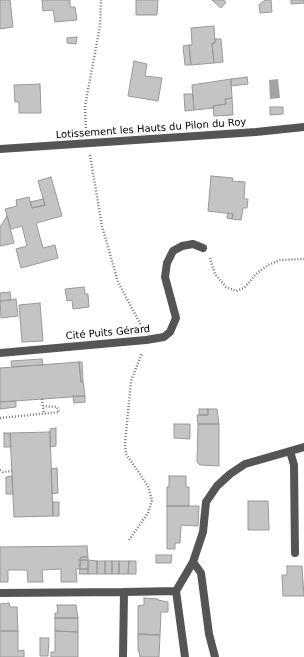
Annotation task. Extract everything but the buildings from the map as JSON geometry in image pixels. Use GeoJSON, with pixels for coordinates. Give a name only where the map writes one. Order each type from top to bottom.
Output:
{"type":"FeatureCollection","features":[{"type":"Feature","properties":{"kind":"street","name":"Lotissement les Hauts du Pilon du Roy"},"geometry":{"type":"LineString","coordinates":[[0,149],[256,132],[304,127]]}},
{"type":"Feature","properties":{"kind":"street","name":"Cité Puits Gérard"},"geometry":{"type":"LineString","coordinates":[[0,353],[146,340],[164,337],[170,332],[176,318],[165,277],[166,263],[173,251],[182,246],[193,244],[203,248]]}},
{"type":"Feature","properties":{"kind":"street"},"geometry":{"type":"LineString","coordinates":[[185,657],[176,591],[193,562],[203,532],[206,502],[217,486],[230,474],[245,464],[304,447]]}},
{"type":"Feature","properties":{"kind":"street"},"geometry":{"type":"LineString","coordinates":[[290,451],[294,465],[295,553]]}},
{"type":"Feature","properties":{"kind":"street"},"geometry":{"type":"LineString","coordinates":[[193,562],[201,573],[209,634],[215,657]]}},
{"type":"Feature","properties":{"kind":"street"},"geometry":{"type":"LineString","coordinates":[[0,593],[176,591]]}},
{"type":"Feature","properties":{"kind":"street"},"geometry":{"type":"LineString","coordinates":[[123,657],[124,592]]}},
{"type":"Feature","properties":{"kind":"path"},"geometry":{"type":"LineString","coordinates":[[101,0],[100,26],[85,106],[85,121],[102,226],[118,282],[142,327],[146,340],[131,381],[125,444],[126,454],[148,486],[152,500],[148,513],[129,540]]}},
{"type":"Feature","properties":{"kind":"path"},"geometry":{"type":"LineString","coordinates":[[203,248],[209,255],[215,274],[226,287],[236,291],[244,288],[256,274],[268,265],[280,260],[304,259]]}},
{"type":"Feature","properties":{"kind":"path"},"geometry":{"type":"LineString","coordinates":[[42,399],[44,414]]}},
{"type":"Feature","properties":{"kind":"path"},"geometry":{"type":"LineString","coordinates":[[0,418],[57,413],[60,410],[57,407],[43,406]]}},
{"type":"Feature","properties":{"kind":"path"},"geometry":{"type":"LineString","coordinates":[[0,470],[3,472],[12,471]]}},
{"type":"Feature","properties":{"kind":"shaded area"},"geometry":{"type":"Polygon","coordinates":[[[278,79],[280,98],[270,99],[269,80],[278,79]]]}}]}
